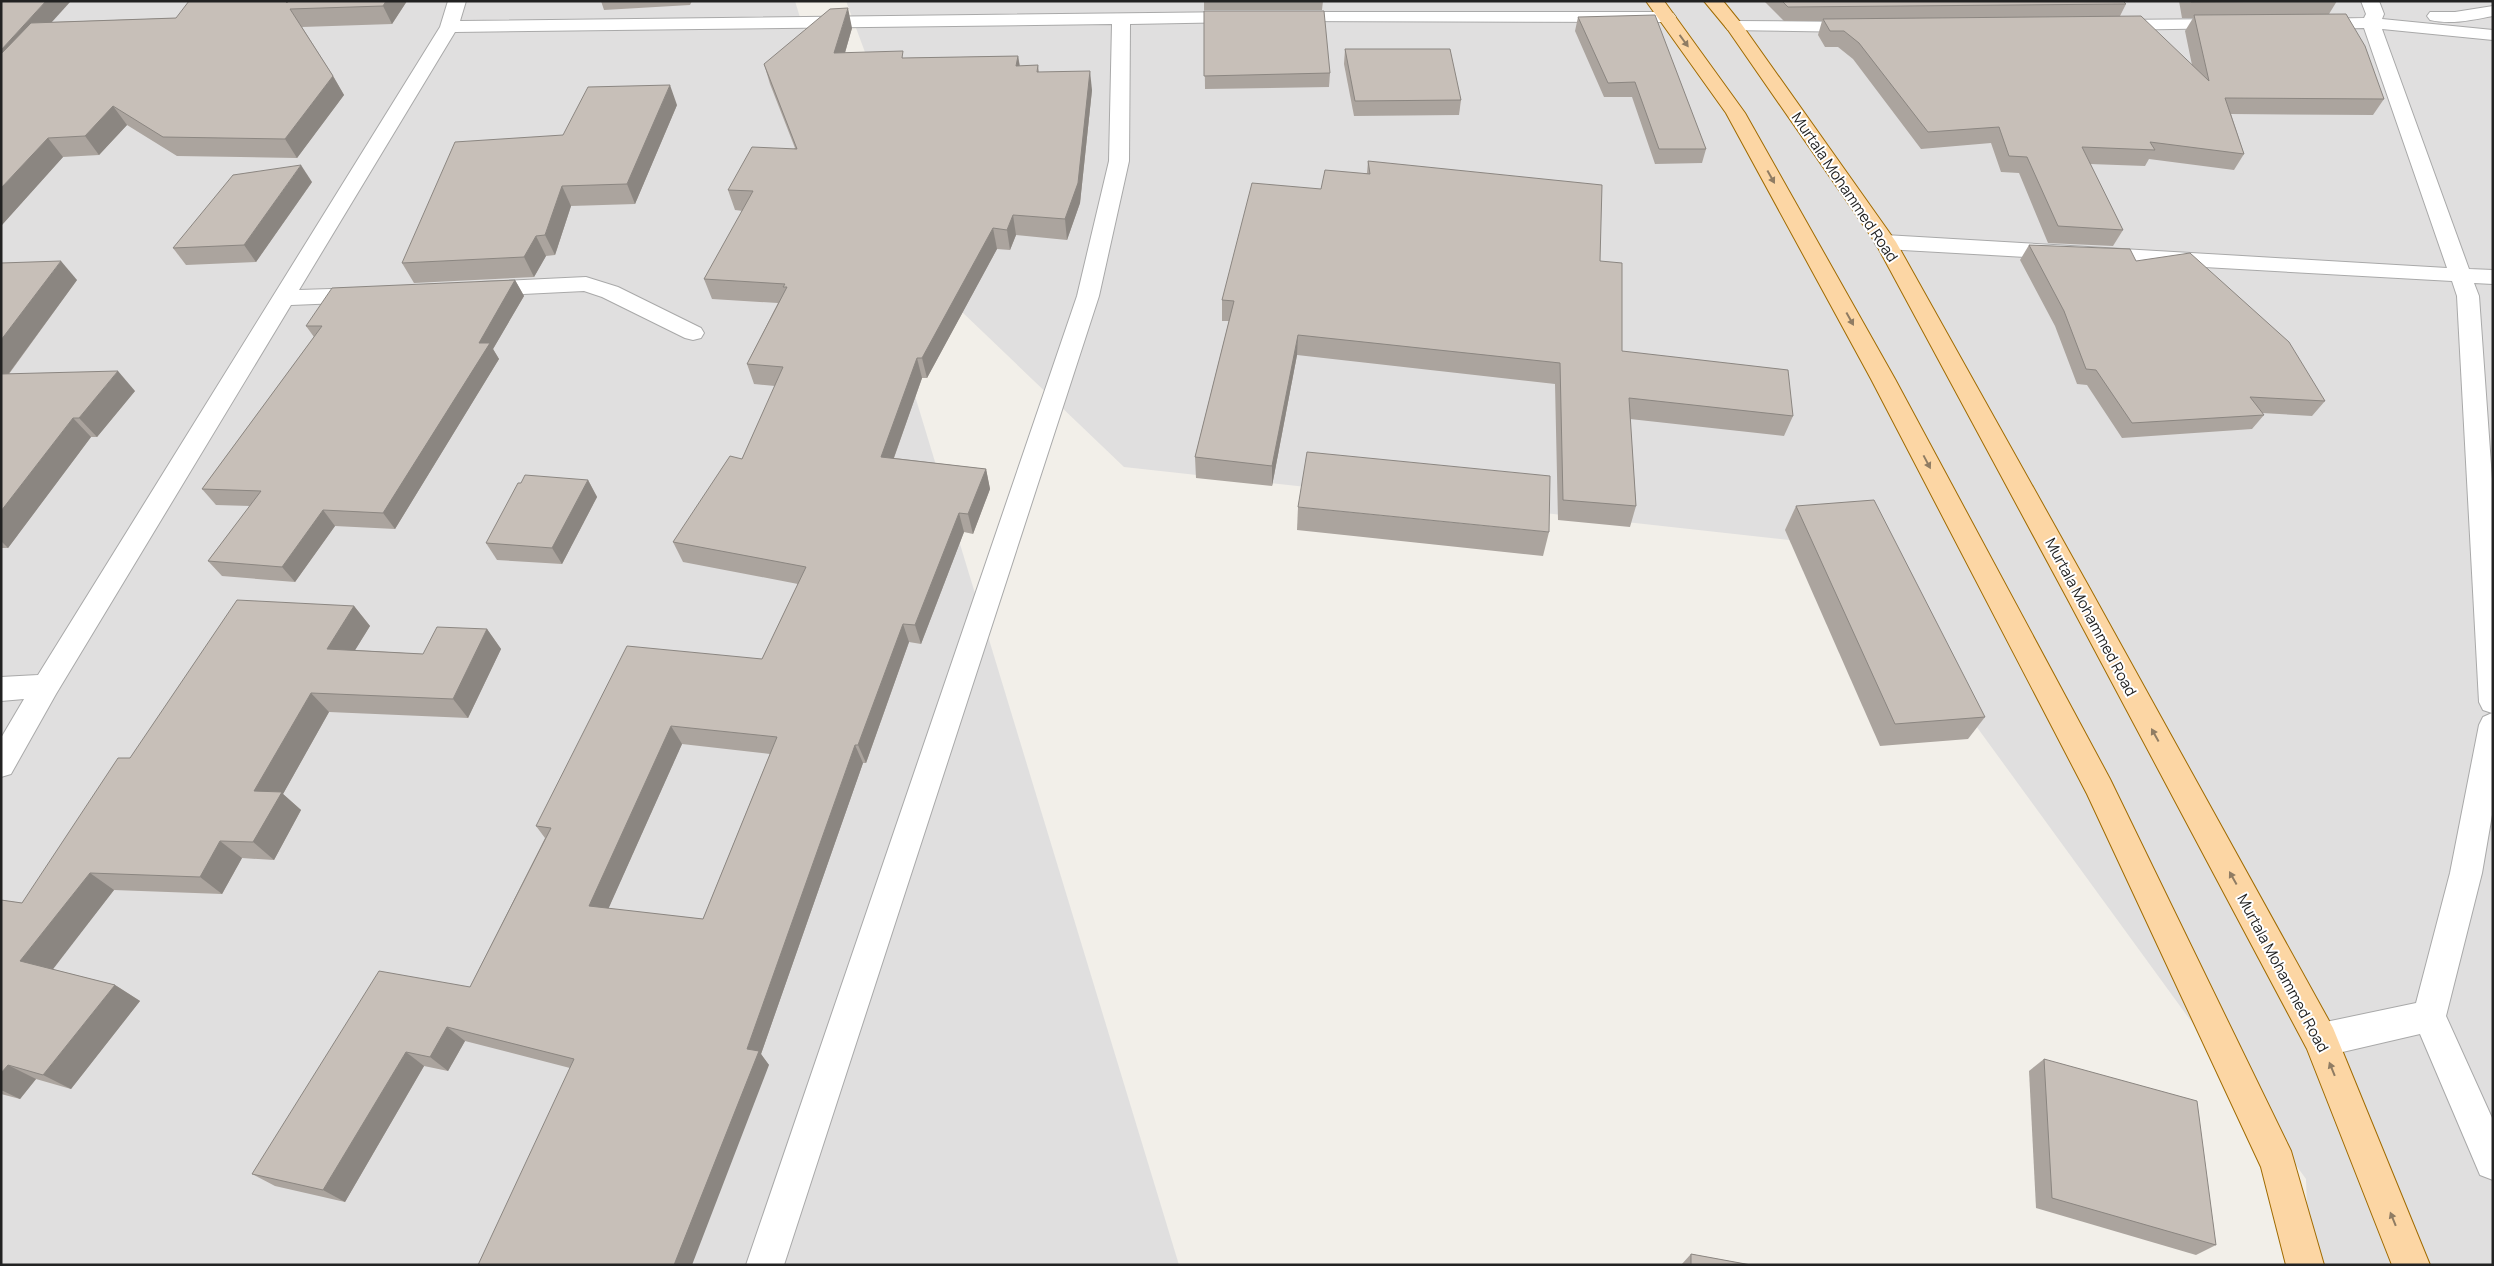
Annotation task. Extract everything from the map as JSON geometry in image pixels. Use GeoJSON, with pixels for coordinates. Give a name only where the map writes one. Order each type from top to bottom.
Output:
{"type":"FeatureCollection","features":[{"type":"Feature","properties":{"kind":"main road","name":"Murtala Mohammed Road"},"geometry":{"type":"LineString","coordinates":[[1713,1],[1734,26],[1885,242],[2080,594],[2321,1040],[2411,1265]]}},
{"type":"Feature","properties":{"kind":"main road"},"geometry":{"type":"LineString","coordinates":[[1661,9],[1735,113],[1884,379],[2099,788],[2278,1164],[2305,1265]]}},
{"type":"Feature","properties":{"kind":"street"},"geometry":{"type":"LineString","coordinates":[[1,765],[46,686],[448,27],[457,1]]}},
{"type":"Feature","properties":{"kind":"street"},"geometry":{"type":"LineString","coordinates":[[448,27],[1121,17],[1265,17],[1661,9]]}},
{"type":"Feature","properties":{"kind":"street"},"geometry":{"type":"LineString","coordinates":[[2301,24],[2372,13],[2455,17],[2493,10]]}},
{"type":"Feature","properties":{"kind":"street"},"geometry":{"type":"LineString","coordinates":[[2372,13],[2493,35]]}},
{"type":"Feature","properties":{"kind":"street"},"geometry":{"type":"LineString","coordinates":[[2372,13],[2468,296],[2493,702]]}},
{"type":"Feature","properties":{"kind":"street"},"geometry":{"type":"LineString","coordinates":[[765,1265],[1088,296],[1119,161],[1121,17]]}},
{"type":"Feature","properties":{"kind":"street"},"geometry":{"type":"LineString","coordinates":[[2092,26],[2242,24]]}},
{"type":"Feature","properties":{"kind":"street"},"geometry":{"type":"LineString","coordinates":[[1734,26],[1874,27]]}},
{"type":"Feature","properties":{"kind":"street"},"geometry":{"type":"LineString","coordinates":[[1885,242],[2493,277]]}},
{"type":"Feature","properties":{"kind":"street"},"geometry":{"type":"LineString","coordinates":[[459,290],[586,284],[610,292],[693,333]]}},
{"type":"Feature","properties":{"kind":"street"},"geometry":{"type":"LineString","coordinates":[[283,298],[381,294]]}},
{"type":"Feature","properties":{"kind":"street"},"geometry":{"type":"LineString","coordinates":[[1,688],[46,686]]}},
{"type":"Feature","properties":{"kind":"street"},"geometry":{"type":"LineString","coordinates":[[2493,725],[2466,873],[2428,1016],[2493,1162]]}},
{"type":"Feature","properties":{"kind":"street"},"geometry":{"type":"LineString","coordinates":[[2321,1040],[2428,1016]]}},
{"type":"Feature","properties":{"kind":"shaded area"},"geometry":{"type":"Polygon","coordinates":[[[1,1],[795,1],[1179,1265],[1,1265],[1,1]]]}},
{"type":"Feature","properties":{"kind":"shaded area"},"geometry":{"type":"Polygon","coordinates":[[[846,1],[2493,1],[2493,1265],[2309,1265],[2306,1179],[1845,546],[1124,467],[961,311],[846,1]]]}},
{"type":"Feature","properties":{"kind":"building"},"geometry":{"type":"Polygon","coordinates":[[[1,1],[46,1],[1,50],[1,1]]]}},
{"type":"Feature","properties":{"kind":"building"},"geometry":{"type":"Polygon","coordinates":[[[189,1],[285,1],[287,3],[288,1],[386,1],[383,6],[290,9],[333,76],[285,139],[163,137],[113,106],[85,136],[48,138],[1,188],[1,54],[31,23],[176,18],[189,1]]]}},
{"type":"Feature","properties":{"kind":"building"},"geometry":{"type":"Polygon","coordinates":[[[1782,1],[2123,1],[2126,4],[1788,7],[1782,1]]]}},
{"type":"Feature","properties":{"kind":"building"},"geometry":{"type":"Polygon","coordinates":[[[2191,1],[2301,1],[2191,2],[2191,1]]]}},
{"type":"Feature","properties":{"kind":"building"},"geometry":{"type":"Polygon","coordinates":[[[848,8],[834,53],[903,51],[902,58],[1018,56],[1016,66],[1038,65],[1037,72],[1090,71],[1078,183],[1065,219],[1013,215],[1007,230],[993,228],[922,358],[917,358],[881,457],[986,469],[968,514],[959,513],[915,625],[903,624],[858,745],[855,745],[747,1049],[759,1051],[674,1265],[478,1265],[574,1059],[447,1027],[430,1057],[406,1052],[323,1190],[252,1174],[379,971],[470,987],[551,828],[536,826],[627,646],[762,659],[806,567],[673,542],[730,456],[742,459],[783,367],[747,364],[787,287],[783,287],[785,284],[704,279],[753,191],[728,190],[752,147],[797,149],[764,64],[830,9],[848,8]],[[671,726],[589,906],[703,919],[777,737],[671,726]]]}},
{"type":"Feature","properties":{"kind":"building"},"geometry":{"type":"Polygon","coordinates":[[[1204,11],[1324,11],[1330,73],[1204,76],[1204,11]]]}},
{"type":"Feature","properties":{"kind":"building"},"geometry":{"type":"Polygon","coordinates":[[[2346,14],[2365,46],[2384,99],[2225,98],[2244,154],[2150,142],[2155,150],[2082,147],[2123,230],[2058,226],[2027,157],[2009,156],[1999,127],[1928,132],[1859,43],[1844,31],[1830,31],[1823,19],[2141,16],[2209,81],[2194,15],[2346,14]]]}},
{"type":"Feature","properties":{"kind":"building"},"geometry":{"type":"Polygon","coordinates":[[[1655,15],[1706,149],[1659,149],[1635,82],[1608,83],[1578,17],[1655,15]]]}},
{"type":"Feature","properties":{"kind":"building"},"geometry":{"type":"Polygon","coordinates":[[[1345,49],[1450,49],[1461,100],[1355,101],[1345,49]]]}},
{"type":"Feature","properties":{"kind":"building"},"geometry":{"type":"Polygon","coordinates":[[[670,85],[627,184],[562,186],[545,235],[536,236],[524,257],[402,263],[455,142],[563,135],[588,87],[670,85]]]}},
{"type":"Feature","properties":{"kind":"building"},"geometry":{"type":"Polygon","coordinates":[[[1368,161],[1602,185],[1600,261],[1622,263],[1622,351],[1788,370],[1793,416],[1629,398],[1636,506],[1563,500],[1560,363],[1298,335],[1272,466],[1195,457],[1234,301],[1222,300],[1252,183],[1321,189],[1325,170],[1370,174],[1368,161]]]}},
{"type":"Feature","properties":{"kind":"building"},"geometry":{"type":"Polygon","coordinates":[[[301,165],[244,245],[173,248],[233,175],[301,165]]]}},
{"type":"Feature","properties":{"kind":"building"},"geometry":{"type":"Polygon","coordinates":[[[2029,245],[2130,249],[2136,261],[2190,253],[2289,342],[2325,401],[2250,397],[2264,415],[2132,423],[2096,370],[2086,369],[2064,311],[2029,245]]]}},
{"type":"Feature","properties":{"kind":"building"},"geometry":{"type":"Polygon","coordinates":[[[61,261],[1,340],[1,263],[61,261]]]}},
{"type":"Feature","properties":{"kind":"building"},"geometry":{"type":"Polygon","coordinates":[[[515,280],[479,343],[490,343],[383,513],[323,510],[282,567],[208,561],[261,491],[202,489],[322,326],[306,326],[332,288],[515,280]]]}},
{"type":"Feature","properties":{"kind":"building"},"geometry":{"type":"Polygon","coordinates":[[[118,371],[79,418],[73,418],[1,511],[1,374],[118,371]]]}},
{"type":"Feature","properties":{"kind":"building"},"geometry":{"type":"Polygon","coordinates":[[[1307,452],[1550,476],[1549,532],[1298,507],[1307,452]]]}},
{"type":"Feature","properties":{"kind":"building"},"geometry":{"type":"Polygon","coordinates":[[[525,475],[588,480],[552,548],[486,543],[518,483],[521,483],[525,475]]]}},
{"type":"Feature","properties":{"kind":"building"},"geometry":{"type":"Polygon","coordinates":[[[1874,500],[1985,717],[1895,724],[1796,506],[1874,500]]]}},
{"type":"Feature","properties":{"kind":"building"},"geometry":{"type":"Polygon","coordinates":[[[237,600],[354,606],[327,649],[423,654],[437,627],[487,629],[453,699],[311,693],[254,791],[282,792],[253,842],[220,841],[200,877],[90,873],[20,961],[115,985],[43,1075],[8,1065],[1,1073],[1,900],[22,903],[118,758],[130,758],[237,600]]]}},
{"type":"Feature","properties":{"kind":"building"},"geometry":{"type":"Polygon","coordinates":[[[2044,1059],[2197,1101],[2216,1245],[2052,1198],[2044,1059]]]}},
{"type":"Feature","properties":{"kind":"building"},"geometry":{"type":"Polygon","coordinates":[[[1691,1254],[1751,1265],[1691,1265],[1691,1254]]]}}]}
